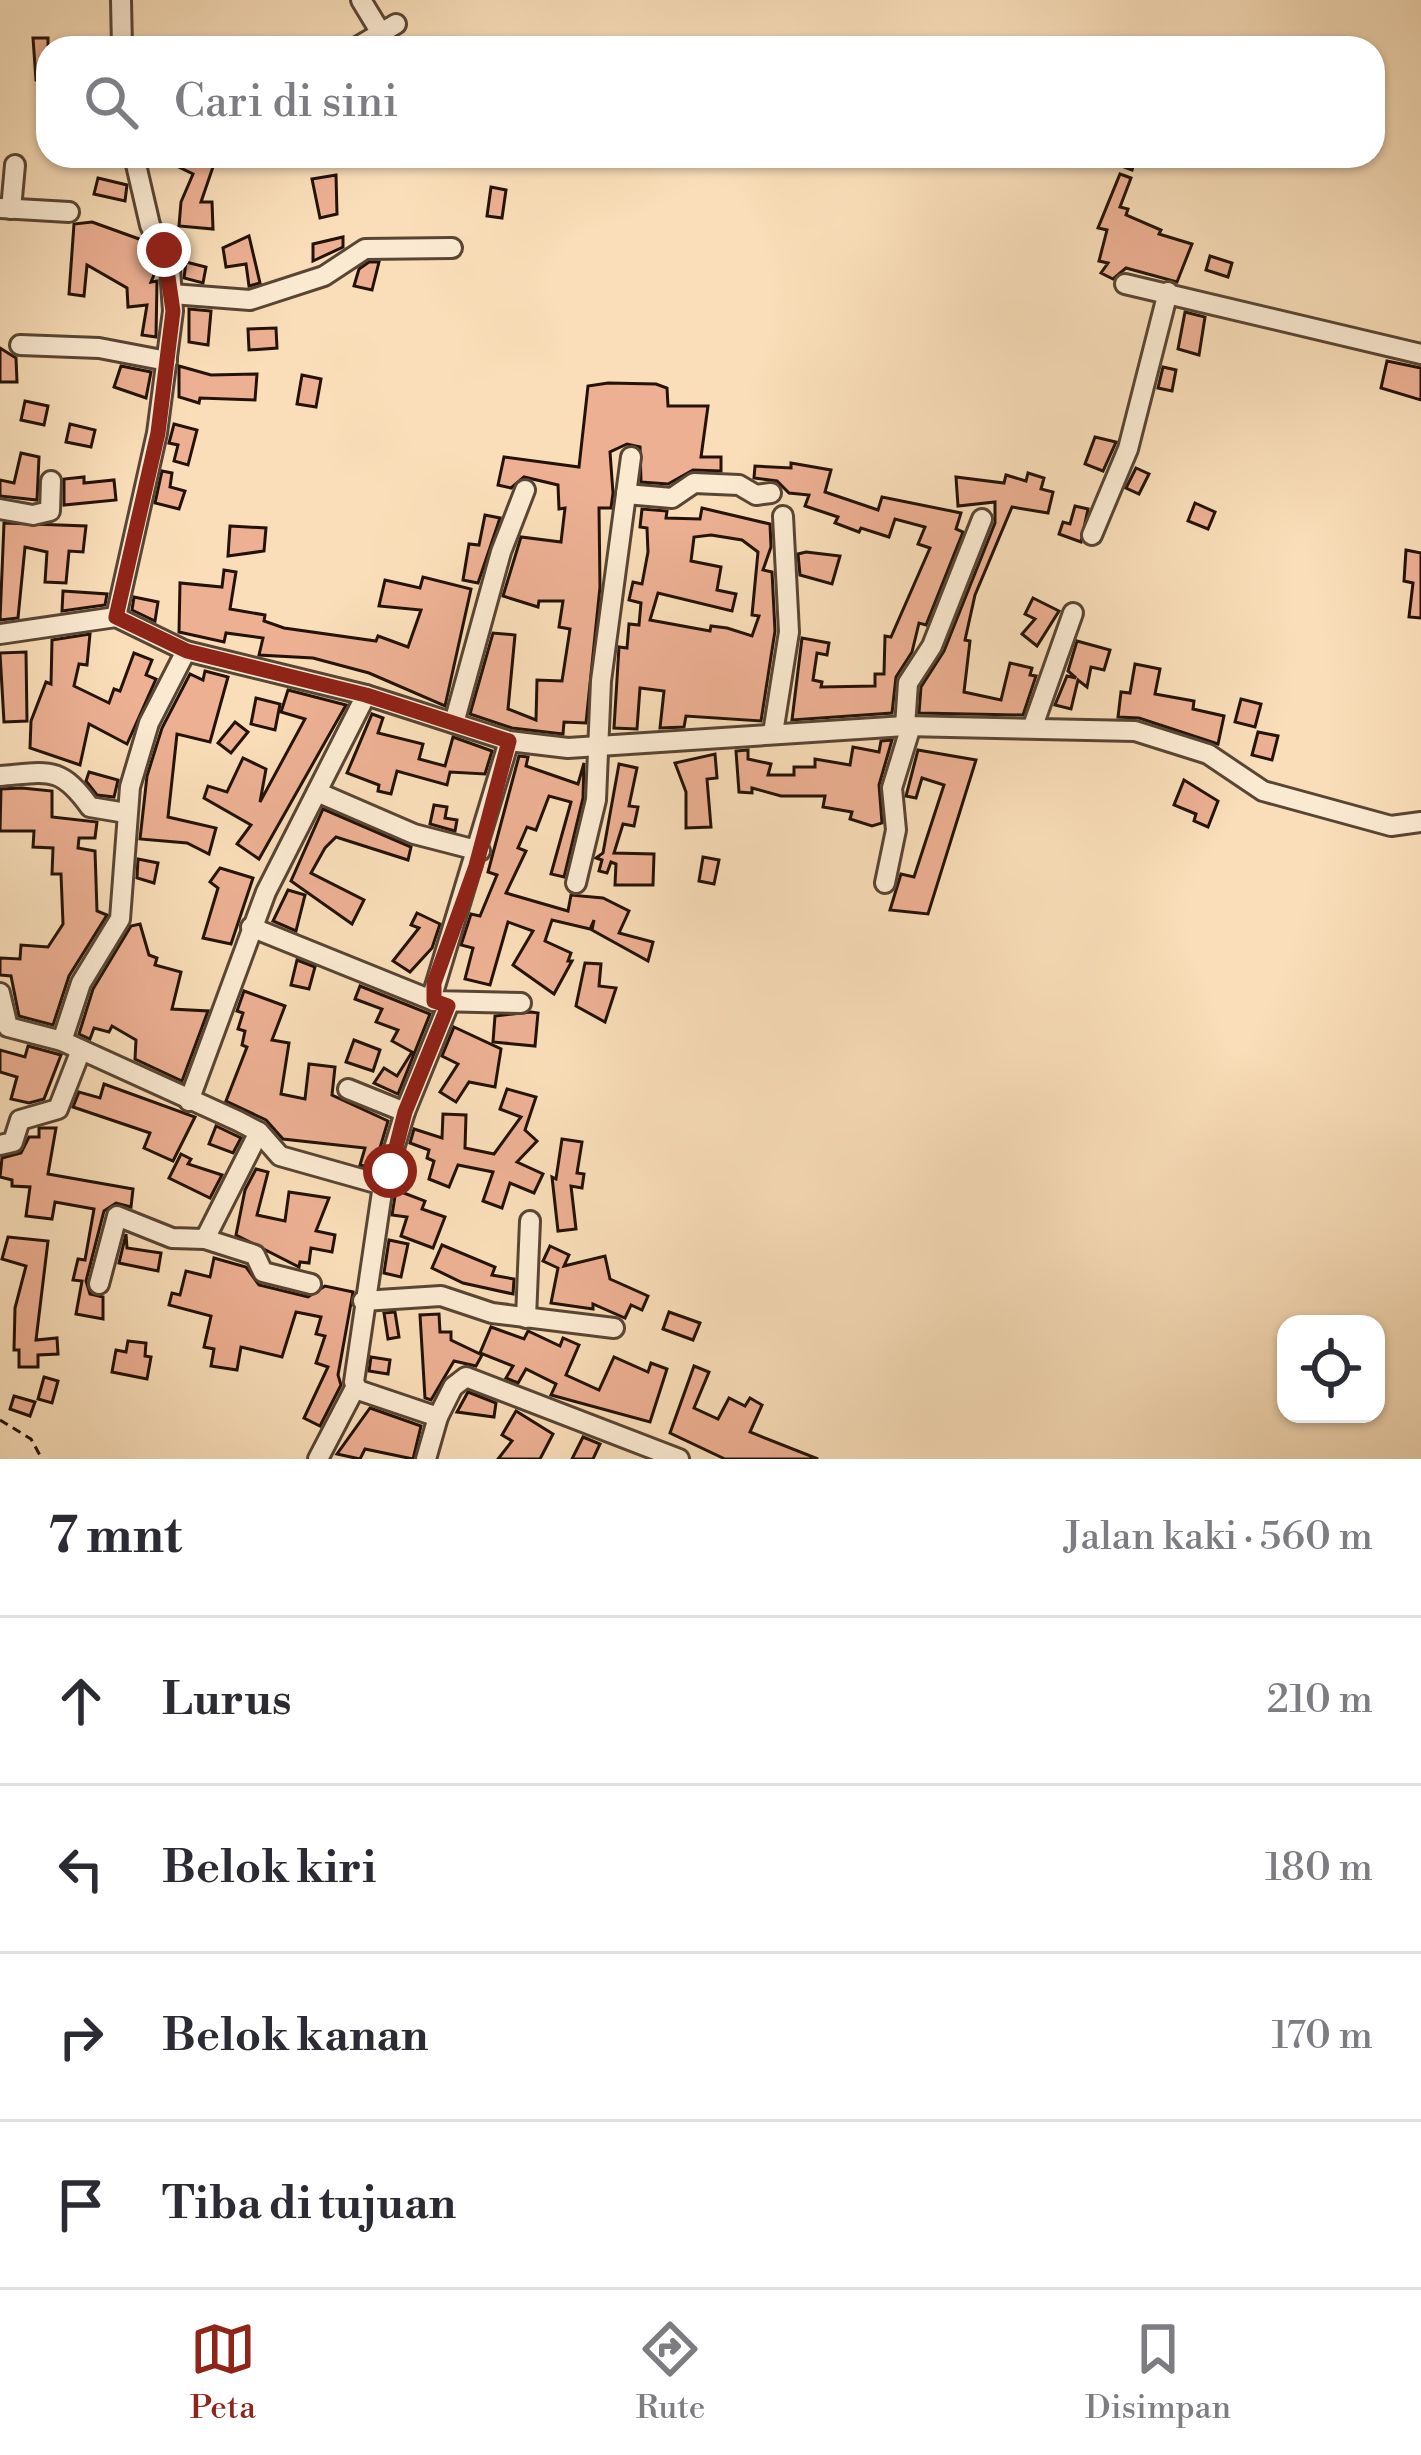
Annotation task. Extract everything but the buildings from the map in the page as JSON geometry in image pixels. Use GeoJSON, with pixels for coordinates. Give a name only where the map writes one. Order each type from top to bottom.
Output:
{"type":"FeatureCollection","features":[{"type":"Feature","properties":{"kind":"street"},"geometry":{"type":"LineString","coordinates":[[121,0],[122,36]]}},
{"type":"Feature","properties":{"kind":"street"},"geometry":{"type":"LineString","coordinates":[[361,0],[388,28],[375,36]]}},
{"type":"Feature","properties":{"kind":"street"},"geometry":{"type":"LineString","coordinates":[[15,165],[6,208],[69,212]]}},
{"type":"Feature","properties":{"kind":"street"},"geometry":{"type":"LineString","coordinates":[[116,617],[158,433],[172,294],[170,268],[150,225],[137,168]]}},
{"type":"Feature","properties":{"kind":"street"},"geometry":{"type":"LineString","coordinates":[[172,294],[250,300],[324,276],[365,249],[452,248]]}},
{"type":"Feature","properties":{"kind":"street"},"geometry":{"type":"LineString","coordinates":[[1125,284],[1421,355]]}},
{"type":"Feature","properties":{"kind":"street"},"geometry":{"type":"LineString","coordinates":[[1092,535],[1128,449],[1168,292]]}},
{"type":"Feature","properties":{"kind":"street"},"geometry":{"type":"LineString","coordinates":[[20,344],[99,348],[167,361]]}},
{"type":"Feature","properties":{"kind":"street"},"geometry":{"type":"LineString","coordinates":[[576,883],[594,813],[594,748],[631,457]]}},
{"type":"Feature","properties":{"kind":"street"},"geometry":{"type":"LineString","coordinates":[[0,508],[33,515],[50,512],[50,481]]}},
{"type":"Feature","properties":{"kind":"street"},"geometry":{"type":"LineString","coordinates":[[626,494],[672,498],[694,483],[739,485],[762,496],[771,493]]}},
{"type":"Feature","properties":{"kind":"street"},"geometry":{"type":"LineString","coordinates":[[454,723],[497,565],[525,490]]}},
{"type":"Feature","properties":{"kind":"street"},"geometry":{"type":"LineString","coordinates":[[773,733],[789,632],[783,516]]}},
{"type":"Feature","properties":{"kind":"street"},"geometry":{"type":"LineString","coordinates":[[885,883],[896,830],[892,788],[908,726],[908,682],[932,646],[982,519]]}},
{"type":"Feature","properties":{"kind":"street"},"geometry":{"type":"LineString","coordinates":[[1033,726],[1073,614]]}},
{"type":"Feature","properties":{"kind":"street"},"geometry":{"type":"LineString","coordinates":[[0,634],[116,617],[187,651],[366,695],[509,741],[594,748],[908,726],[1136,731],[1208,754],[1263,791],[1391,826],[1421,822]]}},
{"type":"Feature","properties":{"kind":"street"},"geometry":{"type":"LineString","coordinates":[[62,1041],[81,982],[120,919],[126,813],[149,722],[187,651]]}},
{"type":"Feature","properties":{"kind":"street"},"geometry":{"type":"LineString","coordinates":[[189,1101],[251,927],[366,695]]}},
{"type":"Feature","properties":{"kind":"street"},"geometry":{"type":"LineString","coordinates":[[318,1459],[356,1388],[363,1301],[383,1185],[441,1004],[435,977],[479,851],[509,741]]}},
{"type":"Feature","properties":{"kind":"street"},"geometry":{"type":"LineString","coordinates":[[0,776],[57,773],[73,782],[90,807],[126,813]]}},
{"type":"Feature","properties":{"kind":"street"},"geometry":{"type":"LineString","coordinates":[[317,792],[414,834],[479,851]]}},
{"type":"Feature","properties":{"kind":"street"},"geometry":{"type":"LineString","coordinates":[[251,927],[441,1004],[521,1003]]}},
{"type":"Feature","properties":{"kind":"street"},"geometry":{"type":"LineString","coordinates":[[0,993],[8,1027],[62,1041],[259,1132],[280,1156],[383,1185]]}},
{"type":"Feature","properties":{"kind":"street"},"geometry":{"type":"LineString","coordinates":[[0,1145],[13,1142],[20,1120],[58,1109],[81,1050]]}},
{"type":"Feature","properties":{"kind":"street"},"geometry":{"type":"LineString","coordinates":[[348,1089],[405,1112]]}},
{"type":"Feature","properties":{"kind":"street"},"geometry":{"type":"LineString","coordinates":[[205,1239],[259,1132]]}},
{"type":"Feature","properties":{"kind":"street"},"geometry":{"type":"LineString","coordinates":[[99,1283],[116,1216],[172,1238],[205,1239],[255,1256],[263,1273],[311,1284]]}},
{"type":"Feature","properties":{"kind":"street"},"geometry":{"type":"LineString","coordinates":[[526,1318],[530,1221]]}},
{"type":"Feature","properties":{"kind":"street"},"geometry":{"type":"LineString","coordinates":[[363,1301],[441,1296],[526,1318],[614,1328]]}},
{"type":"Feature","properties":{"kind":"street"},"geometry":{"type":"LineString","coordinates":[[426,1459],[438,1417],[453,1387],[466,1377],[679,1459]]}},
{"type":"Feature","properties":{"kind":"street"},"geometry":{"type":"LineString","coordinates":[[356,1388],[438,1417]]}},
{"type":"Feature","properties":{"kind":"path"},"geometry":{"type":"LineString","coordinates":[[0,1420],[31,1439],[42,1459]]}},
{"type":"Feature","properties":{"kind":"route"},"geometry":{"type":"LineString","coordinates":[[164,250],[173,311],[158,433],[118,588],[116,617],[187,651],[366,695],[509,741],[476,866],[434,983],[434,1001],[448,1006],[405,1112],[390,1171]]}}]}
